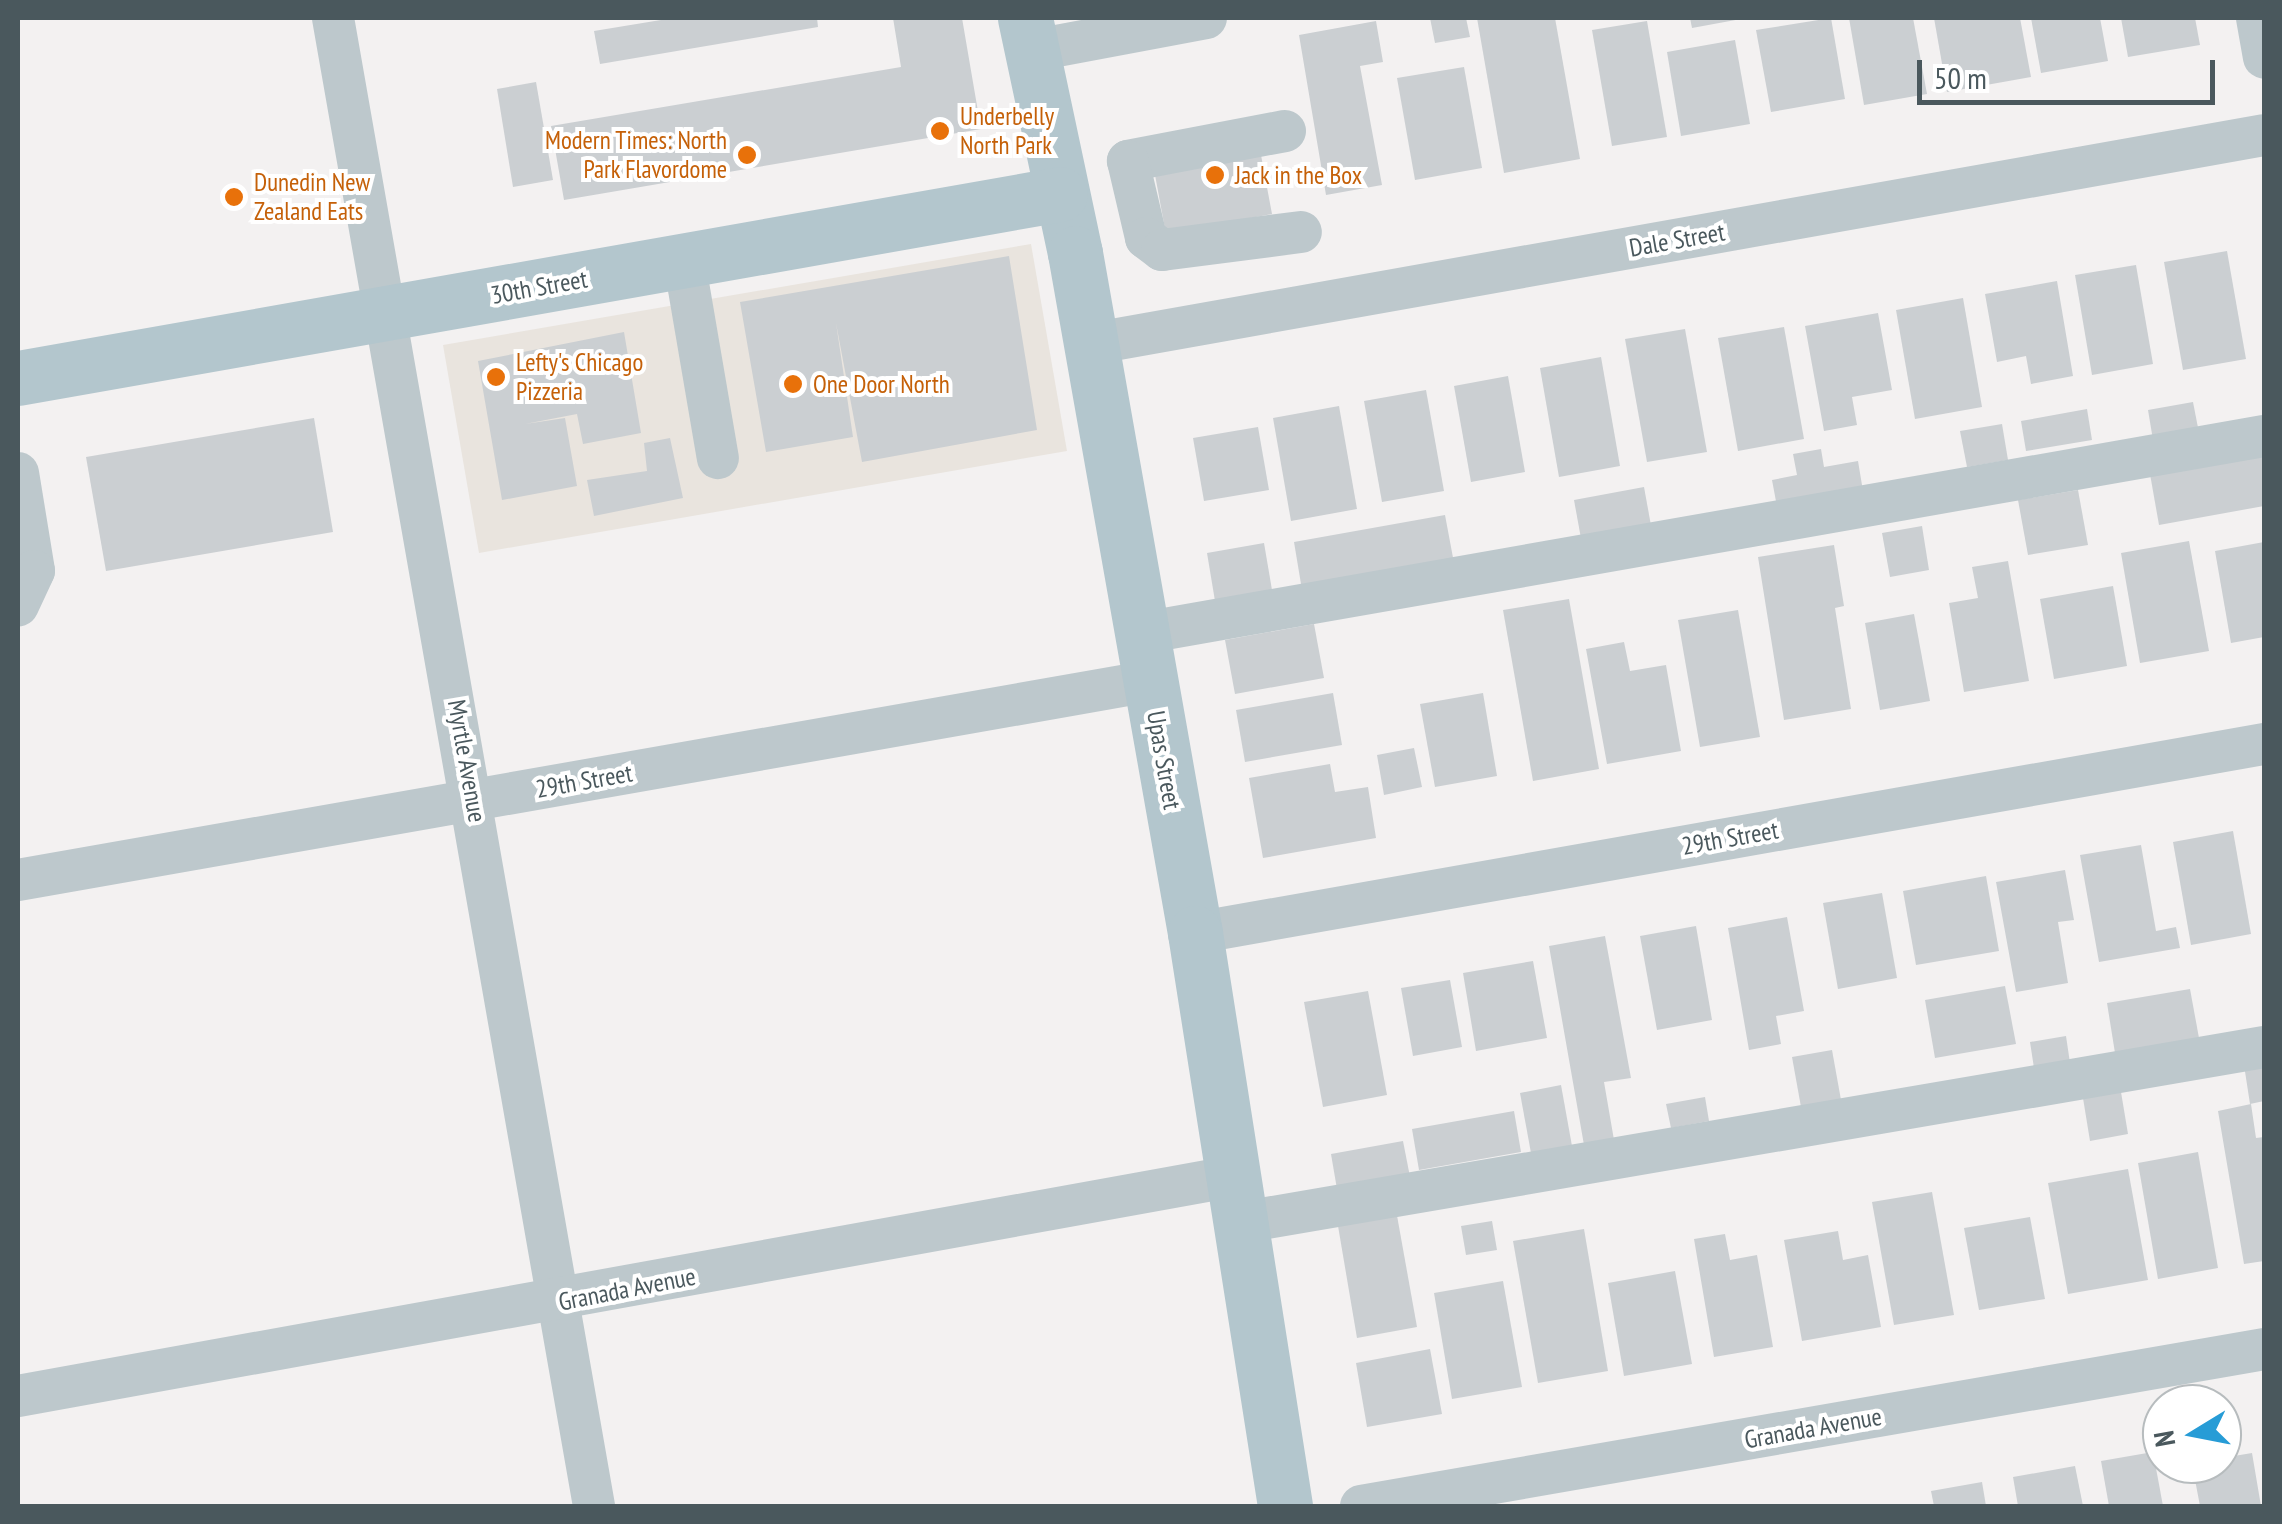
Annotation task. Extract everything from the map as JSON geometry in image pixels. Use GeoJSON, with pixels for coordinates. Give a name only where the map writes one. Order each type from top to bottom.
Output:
{"type":"FeatureCollection","features":[{"type":"Feature","properties":{"kind":"main road","name":"Upas Street"},"geometry":{"type":"LineString","coordinates":[[1027,34],[1090,344],[1195,934],[1285,1506]]}},
{"type":"Feature","properties":{"kind":"main road","name":"30th Street"},"geometry":{"type":"LineString","coordinates":[[18,378],[1060,194]]}},
{"type":"Feature","properties":{"kind":"street","name":"Myrtle Avenue"},"geometry":{"type":"LineString","coordinates":[[333,18],[474,800],[594,1506]]}},
{"type":"Feature","properties":{"kind":"street"},"geometry":{"type":"LineString","coordinates":[[1027,34],[1206,18]]}},
{"type":"Feature","properties":{"kind":"street"},"geometry":{"type":"LineString","coordinates":[[2258,18],[2264,57]]}},
{"type":"Feature","properties":{"kind":"street"},"geometry":{"type":"LineString","coordinates":[[1285,131],[1128,162],[1146,238],[1162,250],[1300,232]]}},
{"type":"Feature","properties":{"kind":"street","name":"Dale Street"},"geometry":{"type":"LineString","coordinates":[[1090,344],[2264,135]]}},
{"type":"Feature","properties":{"kind":"street"},"geometry":{"type":"LineString","coordinates":[[684,260],[718,458]]}},
{"type":"Feature","properties":{"kind":"street","name":"29th Street"},"geometry":{"type":"LineString","coordinates":[[18,880],[474,800],[1146,657],[2264,436]]}},
{"type":"Feature","properties":{"kind":"street"},"geometry":{"type":"LineString","coordinates":[[18,473],[34,572],[18,606]]}},
{"type":"Feature","properties":{"kind":"street","name":"29th Street"},"geometry":{"type":"LineString","coordinates":[[1195,934],[2264,744]]}},
{"type":"Feature","properties":{"kind":"street","name":"Granada Avenue"},"geometry":{"type":"LineString","coordinates":[[18,1396],[560,1302],[2264,1047]]}},
{"type":"Feature","properties":{"kind":"street","name":"Granada Avenue"},"geometry":{"type":"LineString","coordinates":[[1361,1506],[2264,1348]]}},
{"type":"Feature","properties":{"kind":"shaded area"},"geometry":{"type":"Polygon","coordinates":[[[1031,244],[1067,451],[479,553],[443,345],[1031,244]]]}},
{"type":"Feature","properties":{"kind":"building"},"geometry":{"type":"Polygon","coordinates":[[[673,18],[817,18],[818,27],[600,64],[594,31],[673,18]]]}},
{"type":"Feature","properties":{"kind":"building"},"geometry":{"type":"Polygon","coordinates":[[[893,18],[962,18],[981,129],[564,200],[551,126],[901,67],[893,18]]]}},
{"type":"Feature","properties":{"kind":"building"},"geometry":{"type":"Polygon","coordinates":[[[1430,18],[1466,18],[1470,37],[1435,43],[1430,18]]]}},
{"type":"Feature","properties":{"kind":"building"},"geometry":{"type":"Polygon","coordinates":[[[1477,18],[1555,18],[1580,159],[1504,173],[1477,18]]]}},
{"type":"Feature","properties":{"kind":"building"},"geometry":{"type":"Polygon","coordinates":[[[1690,18],[1741,18],[1741,19],[1692,28],[1690,18]]]}},
{"type":"Feature","properties":{"kind":"building"},"geometry":{"type":"Polygon","coordinates":[[[1831,18],[1845,99],[1771,112],[1756,30],[1831,18]]]}},
{"type":"Feature","properties":{"kind":"building"},"geometry":{"type":"Polygon","coordinates":[[[1849,18],[1913,18],[1927,94],[1864,105],[1849,18]]]}},
{"type":"Feature","properties":{"kind":"building"},"geometry":{"type":"Polygon","coordinates":[[[1934,18],[2020,18],[2031,77],[1947,92],[1934,18]]]}},
{"type":"Feature","properties":{"kind":"building"},"geometry":{"type":"Polygon","coordinates":[[[2031,18],[2100,18],[2108,61],[2041,73],[2031,18]]]}},
{"type":"Feature","properties":{"kind":"building"},"geometry":{"type":"Polygon","coordinates":[[[2121,18],[2195,18],[2200,45],[2128,57],[2121,18]]]}},
{"type":"Feature","properties":{"kind":"building"},"geometry":{"type":"Polygon","coordinates":[[[1376,21],[1383,62],[1360,66],[1382,185],[1326,195],[1299,35],[1376,21]]]}},
{"type":"Feature","properties":{"kind":"building"},"geometry":{"type":"Polygon","coordinates":[[[1647,21],[1667,137],[1612,146],[1592,30],[1647,21]]]}},
{"type":"Feature","properties":{"kind":"building"},"geometry":{"type":"Polygon","coordinates":[[[1735,40],[1750,124],[1681,136],[1667,52],[1735,40]]]}},
{"type":"Feature","properties":{"kind":"building"},"geometry":{"type":"Polygon","coordinates":[[[1464,67],[1482,168],[1415,180],[1397,78],[1464,67]]]}},
{"type":"Feature","properties":{"kind":"building"},"geometry":{"type":"Polygon","coordinates":[[[536,82],[553,180],[513,187],[497,89],[536,82]]]}},
{"type":"Feature","properties":{"kind":"building"},"geometry":{"type":"Polygon","coordinates":[[[1258,139],[1272,214],[1166,234],[1152,159],[1258,139]]]}},
{"type":"Feature","properties":{"kind":"building"},"geometry":{"type":"Polygon","coordinates":[[[2227,251],[2246,359],[2183,370],[2164,262],[2227,251]]]}},
{"type":"Feature","properties":{"kind":"building"},"geometry":{"type":"Polygon","coordinates":[[[1009,256],[1037,430],[862,462],[836,323],[853,437],[766,452],[740,302],[1009,256]]]}},
{"type":"Feature","properties":{"kind":"building"},"geometry":{"type":"Polygon","coordinates":[[[2136,265],[2153,364],[2092,375],[2075,275],[2136,265]]]}},
{"type":"Feature","properties":{"kind":"building"},"geometry":{"type":"Polygon","coordinates":[[[2057,281],[2073,376],[2031,384],[2026,356],[1997,362],[1985,294],[2057,281]]]}},
{"type":"Feature","properties":{"kind":"building"},"geometry":{"type":"Polygon","coordinates":[[[1963,298],[1982,407],[1915,419],[1896,310],[1963,298]]]}},
{"type":"Feature","properties":{"kind":"building"},"geometry":{"type":"Polygon","coordinates":[[[1878,313],[1892,390],[1852,397],[1857,425],[1824,431],[1805,326],[1878,313]]]}},
{"type":"Feature","properties":{"kind":"building"},"geometry":{"type":"Polygon","coordinates":[[[1784,327],[1804,439],[1738,451],[1718,338],[1784,327]]]}},
{"type":"Feature","properties":{"kind":"building"},"geometry":{"type":"Polygon","coordinates":[[[1685,329],[1707,452],[1647,462],[1625,339],[1685,329]]]}},
{"type":"Feature","properties":{"kind":"building"},"geometry":{"type":"Polygon","coordinates":[[[624,332],[641,433],[583,444],[577,414],[525,424],[565,418],[577,486],[502,500],[478,361],[624,332]]]}},
{"type":"Feature","properties":{"kind":"building"},"geometry":{"type":"Polygon","coordinates":[[[1601,357],[1620,466],[1559,477],[1540,368],[1601,357]]]}},
{"type":"Feature","properties":{"kind":"building"},"geometry":{"type":"Polygon","coordinates":[[[1508,376],[1525,472],[1471,482],[1454,386],[1508,376]]]}},
{"type":"Feature","properties":{"kind":"building"},"geometry":{"type":"Polygon","coordinates":[[[1426,390],[1444,491],[1382,502],[1364,401],[1426,390]]]}},
{"type":"Feature","properties":{"kind":"building"},"geometry":{"type":"Polygon","coordinates":[[[2193,402],[2200,438],[2154,446],[2148,410],[2193,402]]]}},
{"type":"Feature","properties":{"kind":"building"},"geometry":{"type":"Polygon","coordinates":[[[1339,406],[1357,509],[1291,521],[1273,418],[1339,406]]]}},
{"type":"Feature","properties":{"kind":"building"},"geometry":{"type":"Polygon","coordinates":[[[2087,409],[2092,440],[2026,451],[2021,421],[2087,409]]]}},
{"type":"Feature","properties":{"kind":"building"},"geometry":{"type":"Polygon","coordinates":[[[314,418],[333,532],[106,571],[86,457],[314,418]]]}},
{"type":"Feature","properties":{"kind":"building"},"geometry":{"type":"Polygon","coordinates":[[[2002,424],[2008,460],[1967,467],[1960,431],[2002,424]]]}},
{"type":"Feature","properties":{"kind":"building"},"geometry":{"type":"Polygon","coordinates":[[[1258,427],[1269,490],[1204,501],[1193,438],[1258,427]]]}},
{"type":"Feature","properties":{"kind":"building"},"geometry":{"type":"Polygon","coordinates":[[[670,438],[683,498],[594,516],[587,480],[647,471],[644,443],[670,438]]]}},
{"type":"Feature","properties":{"kind":"building"},"geometry":{"type":"Polygon","coordinates":[[[1821,449],[1824,467],[1858,461],[1864,497],[1778,512],[1772,480],[1797,475],[1793,454],[1821,449]]]}},
{"type":"Feature","properties":{"kind":"building"},"geometry":{"type":"Polygon","coordinates":[[[2264,453],[2264,506],[2159,525],[2150,474],[2264,453]]]}},
{"type":"Feature","properties":{"kind":"building"},"geometry":{"type":"Polygon","coordinates":[[[1644,487],[1652,531],[1582,544],[1574,500],[1644,487]]]}},
{"type":"Feature","properties":{"kind":"building"},"geometry":{"type":"Polygon","coordinates":[[[2078,490],[2088,545],[2028,555],[2018,500],[2078,490]]]}},
{"type":"Feature","properties":{"kind":"building"},"geometry":{"type":"Polygon","coordinates":[[[1445,515],[1454,563],[1302,590],[1294,542],[1445,515]]]}},
{"type":"Feature","properties":{"kind":"building"},"geometry":{"type":"Polygon","coordinates":[[[1922,526],[1929,570],[1890,577],[1882,533],[1922,526]]]}},
{"type":"Feature","properties":{"kind":"building"},"geometry":{"type":"Polygon","coordinates":[[[2189,541],[2209,651],[2140,663],[2121,553],[2189,541]]]}},
{"type":"Feature","properties":{"kind":"building"},"geometry":{"type":"Polygon","coordinates":[[[2264,542],[2264,637],[2231,643],[2215,551],[2264,542]]]}},
{"type":"Feature","properties":{"kind":"building"},"geometry":{"type":"Polygon","coordinates":[[[1264,543],[1273,596],[1216,607],[1207,553],[1264,543]]]}},
{"type":"Feature","properties":{"kind":"building"},"geometry":{"type":"Polygon","coordinates":[[[1834,545],[1844,606],[1835,608],[1851,709],[1784,720],[1758,557],[1834,545]]]}},
{"type":"Feature","properties":{"kind":"building"},"geometry":{"type":"Polygon","coordinates":[[[2008,561],[2029,681],[1964,692],[1949,603],[1978,598],[1972,567],[2008,561]]]}},
{"type":"Feature","properties":{"kind":"building"},"geometry":{"type":"Polygon","coordinates":[[[2113,586],[2127,666],[2054,679],[2040,599],[2113,586]]]}},
{"type":"Feature","properties":{"kind":"building"},"geometry":{"type":"Polygon","coordinates":[[[1569,599],[1599,769],[1533,781],[1503,610],[1569,599]]]}},
{"type":"Feature","properties":{"kind":"building"},"geometry":{"type":"Polygon","coordinates":[[[1738,610],[1760,737],[1700,747],[1678,620],[1738,610]]]}},
{"type":"Feature","properties":{"kind":"building"},"geometry":{"type":"Polygon","coordinates":[[[1914,614],[1930,701],[1880,710],[1865,623],[1914,614]]]}},
{"type":"Feature","properties":{"kind":"building"},"geometry":{"type":"Polygon","coordinates":[[[1314,624],[1324,678],[1235,694],[1225,640],[1314,624]]]}},
{"type":"Feature","properties":{"kind":"building"},"geometry":{"type":"Polygon","coordinates":[[[1624,642],[1630,671],[1666,665],[1681,751],[1607,764],[1586,649],[1624,642]]]}},
{"type":"Feature","properties":{"kind":"building"},"geometry":{"type":"Polygon","coordinates":[[[1333,693],[1342,745],[1245,762],[1236,710],[1333,693]]]}},
{"type":"Feature","properties":{"kind":"building"},"geometry":{"type":"Polygon","coordinates":[[[1483,693],[1497,776],[1435,787],[1420,704],[1483,693]]]}},
{"type":"Feature","properties":{"kind":"building"},"geometry":{"type":"Polygon","coordinates":[[[1414,748],[1422,787],[1384,795],[1377,755],[1414,748]]]}},
{"type":"Feature","properties":{"kind":"building"},"geometry":{"type":"Polygon","coordinates":[[[1330,764],[1335,792],[1368,787],[1376,838],[1263,858],[1249,778],[1330,764]]]}},
{"type":"Feature","properties":{"kind":"building"},"geometry":{"type":"Polygon","coordinates":[[[2233,831],[2251,934],[2191,945],[2173,842],[2233,831]]]}},
{"type":"Feature","properties":{"kind":"building"},"geometry":{"type":"Polygon","coordinates":[[[2141,845],[2156,931],[2176,927],[2180,948],[2099,962],[2080,855],[2141,845]]]}},
{"type":"Feature","properties":{"kind":"building"},"geometry":{"type":"Polygon","coordinates":[[[2065,870],[2074,920],[2058,922],[2068,983],[2016,992],[1996,882],[2065,870]]]}},
{"type":"Feature","properties":{"kind":"building"},"geometry":{"type":"Polygon","coordinates":[[[1986,876],[1999,951],[1916,965],[1903,891],[1986,876]]]}},
{"type":"Feature","properties":{"kind":"building"},"geometry":{"type":"Polygon","coordinates":[[[1882,893],[1897,978],[1838,989],[1823,903],[1882,893]]]}},
{"type":"Feature","properties":{"kind":"building"},"geometry":{"type":"Polygon","coordinates":[[[1787,917],[1804,1011],[1776,1016],[1781,1044],[1749,1050],[1728,928],[1787,917]]]}},
{"type":"Feature","properties":{"kind":"building"},"geometry":{"type":"Polygon","coordinates":[[[1696,926],[1712,1020],[1657,1030],[1640,936],[1696,926]]]}},
{"type":"Feature","properties":{"kind":"building"},"geometry":{"type":"Polygon","coordinates":[[[1605,936],[1631,1078],[1604,1082],[1614,1140],[1584,1145],[1549,946],[1605,936]]]}},
{"type":"Feature","properties":{"kind":"building"},"geometry":{"type":"Polygon","coordinates":[[[1533,961],[1547,1038],[1476,1051],[1463,973],[1533,961]]]}},
{"type":"Feature","properties":{"kind":"building"},"geometry":{"type":"Polygon","coordinates":[[[1450,980],[1462,1047],[1413,1056],[1401,988],[1450,980]]]}},
{"type":"Feature","properties":{"kind":"building"},"geometry":{"type":"Polygon","coordinates":[[[2005,986],[2016,1044],[1935,1058],[1925,1000],[2005,986]]]}},
{"type":"Feature","properties":{"kind":"building"},"geometry":{"type":"Polygon","coordinates":[[[2190,989],[2199,1038],[2115,1053],[2107,1003],[2190,989]]]}},
{"type":"Feature","properties":{"kind":"building"},"geometry":{"type":"Polygon","coordinates":[[[1368,991],[1387,1095],[1323,1107],[1304,1002],[1368,991]]]}},
{"type":"Feature","properties":{"kind":"building"},"geometry":{"type":"Polygon","coordinates":[[[2066,1036],[2070,1063],[2034,1068],[2030,1042],[2066,1036]]]}},
{"type":"Feature","properties":{"kind":"building"},"geometry":{"type":"Polygon","coordinates":[[[1832,1050],[1841,1100],[1801,1107],[1792,1057],[1832,1050]]]}},
{"type":"Feature","properties":{"kind":"building"},"geometry":{"type":"Polygon","coordinates":[[[2264,1061],[2264,1101],[2250,1104],[2244,1065],[2264,1061]]]}},
{"type":"Feature","properties":{"kind":"building"},"geometry":{"type":"Polygon","coordinates":[[[1561,1085],[1572,1146],[1531,1153],[1520,1093],[1561,1085]]]}},
{"type":"Feature","properties":{"kind":"building"},"geometry":{"type":"Polygon","coordinates":[[[2120,1086],[2128,1134],[2090,1141],[2082,1092],[2120,1086]]]}},
{"type":"Feature","properties":{"kind":"building"},"geometry":{"type":"Polygon","coordinates":[[[1705,1097],[1709,1121],[1671,1128],[1666,1104],[1705,1097]]]}},
{"type":"Feature","properties":{"kind":"building"},"geometry":{"type":"Polygon","coordinates":[[[2251,1104],[2256,1138],[2264,1137],[2264,1261],[2244,1264],[2218,1111],[2251,1104]]]}},
{"type":"Feature","properties":{"kind":"building"},"geometry":{"type":"Polygon","coordinates":[[[1514,1111],[1521,1152],[1419,1170],[1412,1129],[1514,1111]]]}},
{"type":"Feature","properties":{"kind":"building"},"geometry":{"type":"Polygon","coordinates":[[[1403,1141],[1411,1182],[1338,1195],[1331,1154],[1403,1141]]]}},
{"type":"Feature","properties":{"kind":"building"},"geometry":{"type":"Polygon","coordinates":[[[2198,1152],[2218,1268],[2158,1279],[2138,1163],[2198,1152]]]}},
{"type":"Feature","properties":{"kind":"building"},"geometry":{"type":"Polygon","coordinates":[[[2128,1169],[2148,1280],[2068,1294],[2048,1183],[2128,1169]]]}},
{"type":"Feature","properties":{"kind":"building"},"geometry":{"type":"Polygon","coordinates":[[[1932,1192],[1954,1315],[1894,1325],[1872,1202],[1932,1192]]]}},
{"type":"Feature","properties":{"kind":"building"},"geometry":{"type":"Polygon","coordinates":[[[1396,1210],[1417,1327],[1357,1338],[1337,1220],[1396,1210]]]}},
{"type":"Feature","properties":{"kind":"building"},"geometry":{"type":"Polygon","coordinates":[[[2030,1217],[2045,1299],[1979,1310],[1964,1228],[2030,1217]]]}},
{"type":"Feature","properties":{"kind":"building"},"geometry":{"type":"Polygon","coordinates":[[[1492,1221],[1497,1250],[1466,1255],[1461,1226],[1492,1221]]]}},
{"type":"Feature","properties":{"kind":"building"},"geometry":{"type":"Polygon","coordinates":[[[1584,1229],[1608,1371],[1538,1383],[1513,1241],[1584,1229]]]}},
{"type":"Feature","properties":{"kind":"building"},"geometry":{"type":"Polygon","coordinates":[[[1838,1231],[1843,1260],[1868,1255],[1881,1327],[1802,1341],[1784,1240],[1838,1231]]]}},
{"type":"Feature","properties":{"kind":"building"},"geometry":{"type":"Polygon","coordinates":[[[1725,1234],[1730,1260],[1757,1255],[1773,1347],[1714,1357],[1694,1239],[1725,1234]]]}},
{"type":"Feature","properties":{"kind":"building"},"geometry":{"type":"Polygon","coordinates":[[[1675,1271],[1692,1364],[1624,1376],[1608,1283],[1675,1271]]]}},
{"type":"Feature","properties":{"kind":"building"},"geometry":{"type":"Polygon","coordinates":[[[1503,1281],[1522,1387],[1452,1399],[1434,1293],[1503,1281]]]}},
{"type":"Feature","properties":{"kind":"building"},"geometry":{"type":"Polygon","coordinates":[[[1430,1349],[1442,1414],[1367,1427],[1356,1363],[1430,1349]]]}},
{"type":"Feature","properties":{"kind":"building"},"geometry":{"type":"Polygon","coordinates":[[[2252,1453],[2261,1506],[2200,1506],[2196,1484],[2242,1484],[2242,1455],[2252,1453]]]}},
{"type":"Feature","properties":{"kind":"building"},"geometry":{"type":"Polygon","coordinates":[[[2142,1454],[2142,1484],[2159,1484],[2163,1506],[2109,1506],[2101,1461],[2142,1454]]]}},
{"type":"Feature","properties":{"kind":"building"},"geometry":{"type":"Polygon","coordinates":[[[2075,1466],[2083,1506],[2018,1506],[2013,1477],[2075,1466]]]}},
{"type":"Feature","properties":{"kind":"building"},"geometry":{"type":"Polygon","coordinates":[[[1982,1482],[1986,1506],[1934,1506],[1931,1491],[1982,1482]]]}},
{"type":"Feature","properties":{"kind":"place","name":"Underbelly North Park"},"geometry":{"type":"Point","coordinates":[940,131]}},
{"type":"Feature","properties":{"kind":"place","name":"Modern Times: North Park Flavordome"},"geometry":{"type":"Point","coordinates":[747,155]}},
{"type":"Feature","properties":{"kind":"place","name":"Jack in the Box"},"geometry":{"type":"Point","coordinates":[1215,175]}},
{"type":"Feature","properties":{"kind":"place","name":"Dunedin New Zealand Eats"},"geometry":{"type":"Point","coordinates":[234,197]}},
{"type":"Feature","properties":{"kind":"place","name":"Lefty's Chicago Pizzeria"},"geometry":{"type":"Point","coordinates":[496,377]}},
{"type":"Feature","properties":{"kind":"place","name":"One Door North"},"geometry":{"type":"Point","coordinates":[793,384]}}]}
